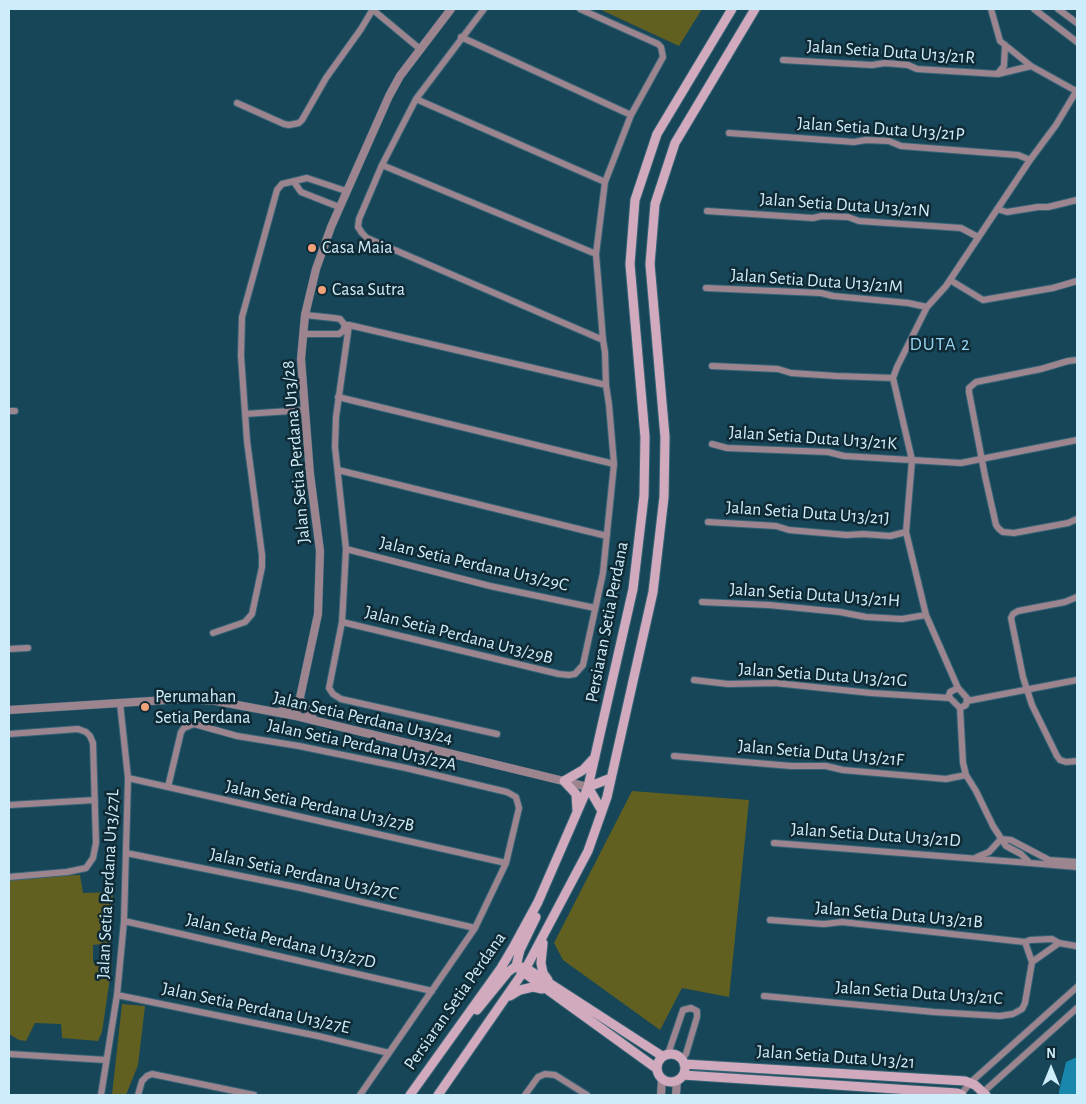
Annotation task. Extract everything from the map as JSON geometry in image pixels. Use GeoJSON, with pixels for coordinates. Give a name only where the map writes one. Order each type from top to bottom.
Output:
{"type":"FeatureCollection","features":[{"type":"Feature","properties":{"kind":"main road","name":"Persiaran Setia Perdana"},"geometry":{"type":"LineString","coordinates":[[410,1095],[501,968],[538,902],[588,787],[633,589],[644,496],[645,437],[630,264],[635,200],[657,134],[732,9]]}},
{"type":"Feature","properties":{"kind":"main road","name":"Persiaran Setia Perdana"},"geometry":{"type":"LineString","coordinates":[[438,1095],[525,970],[588,851],[602,811],[653,592],[664,497],[665,437],[650,264],[655,204],[675,143],[755,9]]}},
{"type":"Feature","properties":{"kind":"main road"},"geometry":{"type":"LineString","coordinates":[[577,813],[576,794],[564,781],[583,770],[595,757]]}},
{"type":"Feature","properties":{"kind":"main road"},"geometry":{"type":"LineString","coordinates":[[602,811],[588,787],[611,778]]}},
{"type":"Feature","properties":{"kind":"main road"},"geometry":{"type":"LineString","coordinates":[[460,1024],[478,1010],[508,972],[516,966],[520,950],[539,913],[548,880]]}},
{"type":"Feature","properties":{"kind":"main road"},"geometry":{"type":"LineString","coordinates":[[544,936],[541,963],[549,987]]}},
{"type":"Feature","properties":{"kind":"main road"},"geometry":{"type":"LineString","coordinates":[[504,1001],[520,990],[534,987],[549,987],[665,1055],[675,1054],[683,1061],[680,1078],[669,1082],[662,1078],[656,1068],[549,987],[516,966]]}},
{"type":"Feature","properties":{"kind":"main road"},"geometry":{"type":"LineString","coordinates":[[656,1068],[665,1055]]}},
{"type":"Feature","properties":{"kind":"main road","name":"Jalan Setia Duta U13/21"},"geometry":{"type":"LineString","coordinates":[[683,1061],[971,1082]]}},
{"type":"Feature","properties":{"kind":"main road","name":"Jalan Setia Duta U13/21"},"geometry":{"type":"LineString","coordinates":[[680,1078],[962,1095]]}},
{"type":"Feature","properties":{"kind":"main road"},"geometry":{"type":"LineString","coordinates":[[971,1082],[983,1094]]}},
{"type":"Feature","properties":{"kind":"street"},"geometry":{"type":"LineString","coordinates":[[238,103],[284,124],[298,123],[302,120],[326,78],[361,29],[372,9],[420,48]]}},
{"type":"Feature","properties":{"kind":"street","name":"Jalan Setia Perdana U13/28"},"geometry":{"type":"LineString","coordinates":[[296,716],[318,614],[320,551],[310,474],[301,359],[305,315],[316,269],[339,207],[389,96],[400,76],[451,9]]}},
{"type":"Feature","properties":{"kind":"street"},"geometry":{"type":"LineString","coordinates":[[484,9],[416,99],[382,165],[359,219],[358,227],[367,238],[603,340]]}},
{"type":"Feature","properties":{"kind":"street"},"geometry":{"type":"LineString","coordinates":[[580,9],[658,44],[663,52],[662,62],[631,115],[605,182],[596,254],[614,464],[608,536],[603,573],[595,608]]}},
{"type":"Feature","properties":{"kind":"street"},"geometry":{"type":"LineString","coordinates":[[967,701],[967,698],[958,688],[926,615],[906,532],[912,460],[893,378],[927,307],[950,280],[1030,160],[1056,125],[1077,91],[1031,66],[1000,41],[991,9]]}},
{"type":"Feature","properties":{"kind":"street"},"geometry":{"type":"LineString","coordinates":[[1034,9],[1077,42]]}},
{"type":"Feature","properties":{"kind":"street"},"geometry":{"type":"LineString","coordinates":[[1058,9],[1077,24]]}},
{"type":"Feature","properties":{"kind":"street"},"geometry":{"type":"LineString","coordinates":[[462,38],[631,115]]}},
{"type":"Feature","properties":{"kind":"street","name":"Jalan Setia Duta U13/21R"},"geometry":{"type":"LineString","coordinates":[[998,74],[1004,66],[1005,45]]}},
{"type":"Feature","properties":{"kind":"street","name":"Jalan Setia Duta U13/21R"},"geometry":{"type":"LineString","coordinates":[[783,60],[872,66],[885,63],[908,65],[917,68],[998,74],[1031,66]]}},
{"type":"Feature","properties":{"kind":"street"},"geometry":{"type":"LineString","coordinates":[[416,99],[605,182]]}},
{"type":"Feature","properties":{"kind":"street","name":"Jalan Setia Duta U13/21P"},"geometry":{"type":"LineString","coordinates":[[729,133],[854,142],[866,140],[889,141],[901,146],[1018,155],[1030,160]]}},
{"type":"Feature","properties":{"kind":"street"},"geometry":{"type":"LineString","coordinates":[[382,165],[596,254]]}},
{"type":"Feature","properties":{"kind":"street"},"geometry":{"type":"LineString","coordinates":[[213,633],[245,622],[252,614],[262,567],[245,414],[241,356],[242,317],[277,190],[282,184],[307,178],[346,191]]}},
{"type":"Feature","properties":{"kind":"street"},"geometry":{"type":"LineString","coordinates":[[294,182],[301,192],[339,207]]}},
{"type":"Feature","properties":{"kind":"street"},"geometry":{"type":"LineString","coordinates":[[997,209],[1007,212],[1048,207],[1077,200]]}},
{"type":"Feature","properties":{"kind":"street","name":"Jalan Setia Duta U13/21N"},"geometry":{"type":"LineString","coordinates":[[707,211],[813,218],[822,216],[848,217],[859,221],[961,228],[978,238]]}},
{"type":"Feature","properties":{"kind":"street"},"geometry":{"type":"LineString","coordinates":[[950,280],[983,300],[1053,288],[1077,281]]}},
{"type":"Feature","properties":{"kind":"street","name":"Jalan Setia Duta U13/21M"},"geometry":{"type":"LineString","coordinates":[[706,288],[813,292],[927,307]]}},
{"type":"Feature","properties":{"kind":"street"},"geometry":{"type":"LineString","coordinates":[[305,315],[340,319],[347,325],[606,385]]}},
{"type":"Feature","properties":{"kind":"street"},"geometry":{"type":"LineString","coordinates":[[303,334],[339,334],[347,325]]}},
{"type":"Feature","properties":{"kind":"street"},"geometry":{"type":"LineString","coordinates":[[347,325],[338,397],[335,447],[346,549],[342,622],[329,688],[333,694],[341,699],[497,734]]}},
{"type":"Feature","properties":{"kind":"street"},"geometry":{"type":"LineString","coordinates":[[1077,360],[1068,360],[1040,369],[972,384],[969,392],[998,530],[1014,533],[1068,523],[1077,519]]}},
{"type":"Feature","properties":{"kind":"street"},"geometry":{"type":"LineString","coordinates":[[712,366],[778,369],[792,373],[836,376],[893,378]]}},
{"type":"Feature","properties":{"kind":"street"},"geometry":{"type":"LineString","coordinates":[[338,397],[614,464]]}},
{"type":"Feature","properties":{"kind":"street"},"geometry":{"type":"LineString","coordinates":[[245,414],[305,410]]}},
{"type":"Feature","properties":{"kind":"street","name":"Jalan Setia Duta U13/21K"},"geometry":{"type":"LineString","coordinates":[[712,444],[727,448],[819,451],[844,456],[961,463],[1077,440]]}},
{"type":"Feature","properties":{"kind":"street"},"geometry":{"type":"LineString","coordinates":[[338,470],[608,536]]}},
{"type":"Feature","properties":{"kind":"street","name":"Jalan Setia Duta U13/21J"},"geometry":{"type":"LineString","coordinates":[[708,522],[776,526],[790,530],[847,535],[890,536],[906,532]]}},
{"type":"Feature","properties":{"kind":"street","name":"Jalan Setia Perdana U13/29C"},"geometry":{"type":"LineString","coordinates":[[346,549],[490,586],[595,608]]}},
{"type":"Feature","properties":{"kind":"street"},"geometry":{"type":"LineString","coordinates":[[1077,597],[1065,602],[1025,609],[1013,614],[1012,618],[1025,689],[1057,756],[1060,760],[1066,762],[1077,761]]}},
{"type":"Feature","properties":{"kind":"street","name":"Jalan Setia Duta U13/21H"},"geometry":{"type":"LineString","coordinates":[[702,602],[769,605],[840,612],[866,617],[902,619],[926,615]]}},
{"type":"Feature","properties":{"kind":"street","name":"Jalan Setia Perdana U13/29B"},"geometry":{"type":"LineString","coordinates":[[342,622],[569,676],[575,674],[583,665],[595,608]]}},
{"type":"Feature","properties":{"kind":"street"},"geometry":{"type":"LineString","coordinates":[[9,648],[28,648]]}},
{"type":"Feature","properties":{"kind":"street","name":"Jalan Setia Duta U13/21G"},"geometry":{"type":"LineString","coordinates":[[694,680],[728,684],[775,683],[871,694],[950,698]]}},
{"type":"Feature","properties":{"kind":"street"},"geometry":{"type":"LineString","coordinates":[[960,708],[967,701],[1077,680]]}},
{"type":"Feature","properties":{"kind":"street"},"geometry":{"type":"LineString","coordinates":[[958,688],[950,692],[950,698],[960,708],[963,763],[966,775],[1006,846],[1020,854],[1030,863]]}},
{"type":"Feature","properties":{"kind":"street","name":"Jalan Setia Perdana U13/24"},"geometry":{"type":"LineString","coordinates":[[9,710],[183,699],[216,701],[314,720],[588,787]]}},
{"type":"Feature","properties":{"kind":"street"},"geometry":{"type":"LineString","coordinates":[[277,712],[287,709],[300,699],[314,720]]}},
{"type":"Feature","properties":{"kind":"street","name":"Jalan Setia Perdana U13/27L"},"geometry":{"type":"LineString","coordinates":[[101,1095],[117,994],[124,921],[128,778],[120,703]]}},
{"type":"Feature","properties":{"kind":"street","name":"Jalan Setia Perdana U13/27A"},"geometry":{"type":"LineString","coordinates":[[168,787],[182,732],[184,728],[194,724],[237,736],[299,746],[507,792],[516,797],[519,808],[506,863]]}},
{"type":"Feature","properties":{"kind":"street"},"geometry":{"type":"LineString","coordinates":[[9,734],[78,730],[86,732],[93,743],[96,843],[93,858],[86,868],[67,872],[9,877]]}},
{"type":"Feature","properties":{"kind":"street","name":"Jalan Setia Duta U13/21F"},"geometry":{"type":"LineString","coordinates":[[674,756],[791,766],[826,766],[843,770],[946,779],[966,775]]}},
{"type":"Feature","properties":{"kind":"street","name":"Jalan Setia Perdana U13/27B"},"geometry":{"type":"LineString","coordinates":[[128,778],[506,863]]}},
{"type":"Feature","properties":{"kind":"street"},"geometry":{"type":"LineString","coordinates":[[9,805],[95,800]]}},
{"type":"Feature","properties":{"kind":"street"},"geometry":{"type":"LineString","coordinates":[[976,858],[989,852],[1001,839]]}},
{"type":"Feature","properties":{"kind":"street"},"geometry":{"type":"LineString","coordinates":[[1001,839],[1011,840],[1049,860],[1077,862]]}},
{"type":"Feature","properties":{"kind":"street","name":"Jalan Setia Duta U13/21D"},"geometry":{"type":"LineString","coordinates":[[774,843],[1077,867]]}},
{"type":"Feature","properties":{"kind":"street","name":"Jalan Setia Perdana U13/27C"},"geometry":{"type":"LineString","coordinates":[[126,853],[301,888],[475,928]]}},
{"type":"Feature","properties":{"kind":"street"},"geometry":{"type":"LineString","coordinates":[[360,1095],[475,928],[506,863]]}},
{"type":"Feature","properties":{"kind":"street","name":"Jalan Setia Duta U13/21B"},"geometry":{"type":"LineString","coordinates":[[770,920],[824,924],[842,922],[1025,942],[1052,939],[1059,943],[1077,944]]}},
{"type":"Feature","properties":{"kind":"street","name":"Jalan Setia Perdana U13/27D"},"geometry":{"type":"LineString","coordinates":[[124,921],[432,991]]}},
{"type":"Feature","properties":{"kind":"street"},"geometry":{"type":"LineString","coordinates":[[1025,942],[1032,962],[1059,943]]}},
{"type":"Feature","properties":{"kind":"street"},"geometry":{"type":"LineString","coordinates":[[1077,944],[1077,953]]}},
{"type":"Feature","properties":{"kind":"street","name":"Jalan Setia Duta U13/21C"},"geometry":{"type":"LineString","coordinates":[[764,996],[1000,1016],[1013,1014],[1022,1009],[1025,1003],[1032,962]]}},
{"type":"Feature","properties":{"kind":"street"},"geometry":{"type":"LineString","coordinates":[[962,1095],[971,1082],[1077,987]]}},
{"type":"Feature","properties":{"kind":"street","name":"Jalan Setia Perdana U13/27E"},"geometry":{"type":"LineString","coordinates":[[117,994],[318,1036],[389,1053]]}},
{"type":"Feature","properties":{"kind":"street"},"geometry":{"type":"LineString","coordinates":[[665,1055],[683,1010],[690,1008],[697,1011],[697,1017],[683,1061]]}},
{"type":"Feature","properties":{"kind":"street"},"geometry":{"type":"LineString","coordinates":[[983,1094],[1077,1008]]}},
{"type":"Feature","properties":{"kind":"street"},"geometry":{"type":"LineString","coordinates":[[9,1054],[106,1060]]}},
{"type":"Feature","properties":{"kind":"street"},"geometry":{"type":"LineString","coordinates":[[138,1095],[142,1082],[147,1076],[157,1074],[254,1095]]}},
{"type":"Feature","properties":{"kind":"street"},"geometry":{"type":"LineString","coordinates":[[526,1095],[538,1077],[545,1074],[555,1076],[587,1095]]}},
{"type":"Feature","properties":{"kind":"street"},"geometry":{"type":"LineString","coordinates":[[661,1095],[662,1078]]}},
{"type":"Feature","properties":{"kind":"street"},"geometry":{"type":"LineString","coordinates":[[676,1095],[680,1078]]}},
{"type":"Feature","properties":{"kind":"shaded area"},"geometry":{"type":"Polygon","coordinates":[[[599,9],[702,9],[679,46],[599,9]]]}},
{"type":"Feature","properties":{"kind":"shaded area"},"geometry":{"type":"Polygon","coordinates":[[[632,791],[749,800],[729,997],[682,988],[660,1030],[563,960],[554,943],[632,791]]]}},
{"type":"Feature","properties":{"kind":"shaded area"},"geometry":{"type":"Polygon","coordinates":[[[80,875],[83,893],[113,892],[111,943],[93,945],[93,962],[112,964],[102,1032],[98,1041],[62,1038],[61,1024],[35,1023],[26,1041],[19,1040],[9,1034],[9,880],[80,875]]]}},
{"type":"Feature","properties":{"kind":"shaded area"},"geometry":{"type":"Polygon","coordinates":[[[122,1004],[145,1006],[138,1065],[126,1095],[112,1095],[122,1004]]]}},
{"type":"Feature","properties":{"kind":"water"},"geometry":{"type":"Polygon","coordinates":[[[1077,1057],[1077,1095],[1059,1095],[1066,1062],[1077,1057]]]}},
{"type":"Feature","properties":{"kind":"place","name":"Casa Maia"},"geometry":{"type":"Point","coordinates":[312,248]}},
{"type":"Feature","properties":{"kind":"place","name":"Casa Sutra"},"geometry":{"type":"Point","coordinates":[322,290]}},
{"type":"Feature","properties":{"kind":"place","name":"Perumahan Setia Perdana"},"geometry":{"type":"Point","coordinates":[145,707]}},
{"type":"Feature","properties":{"kind":"district","name":"DUTA 2"},"geometry":{"type":"Point","coordinates":[940,344]}}]}
